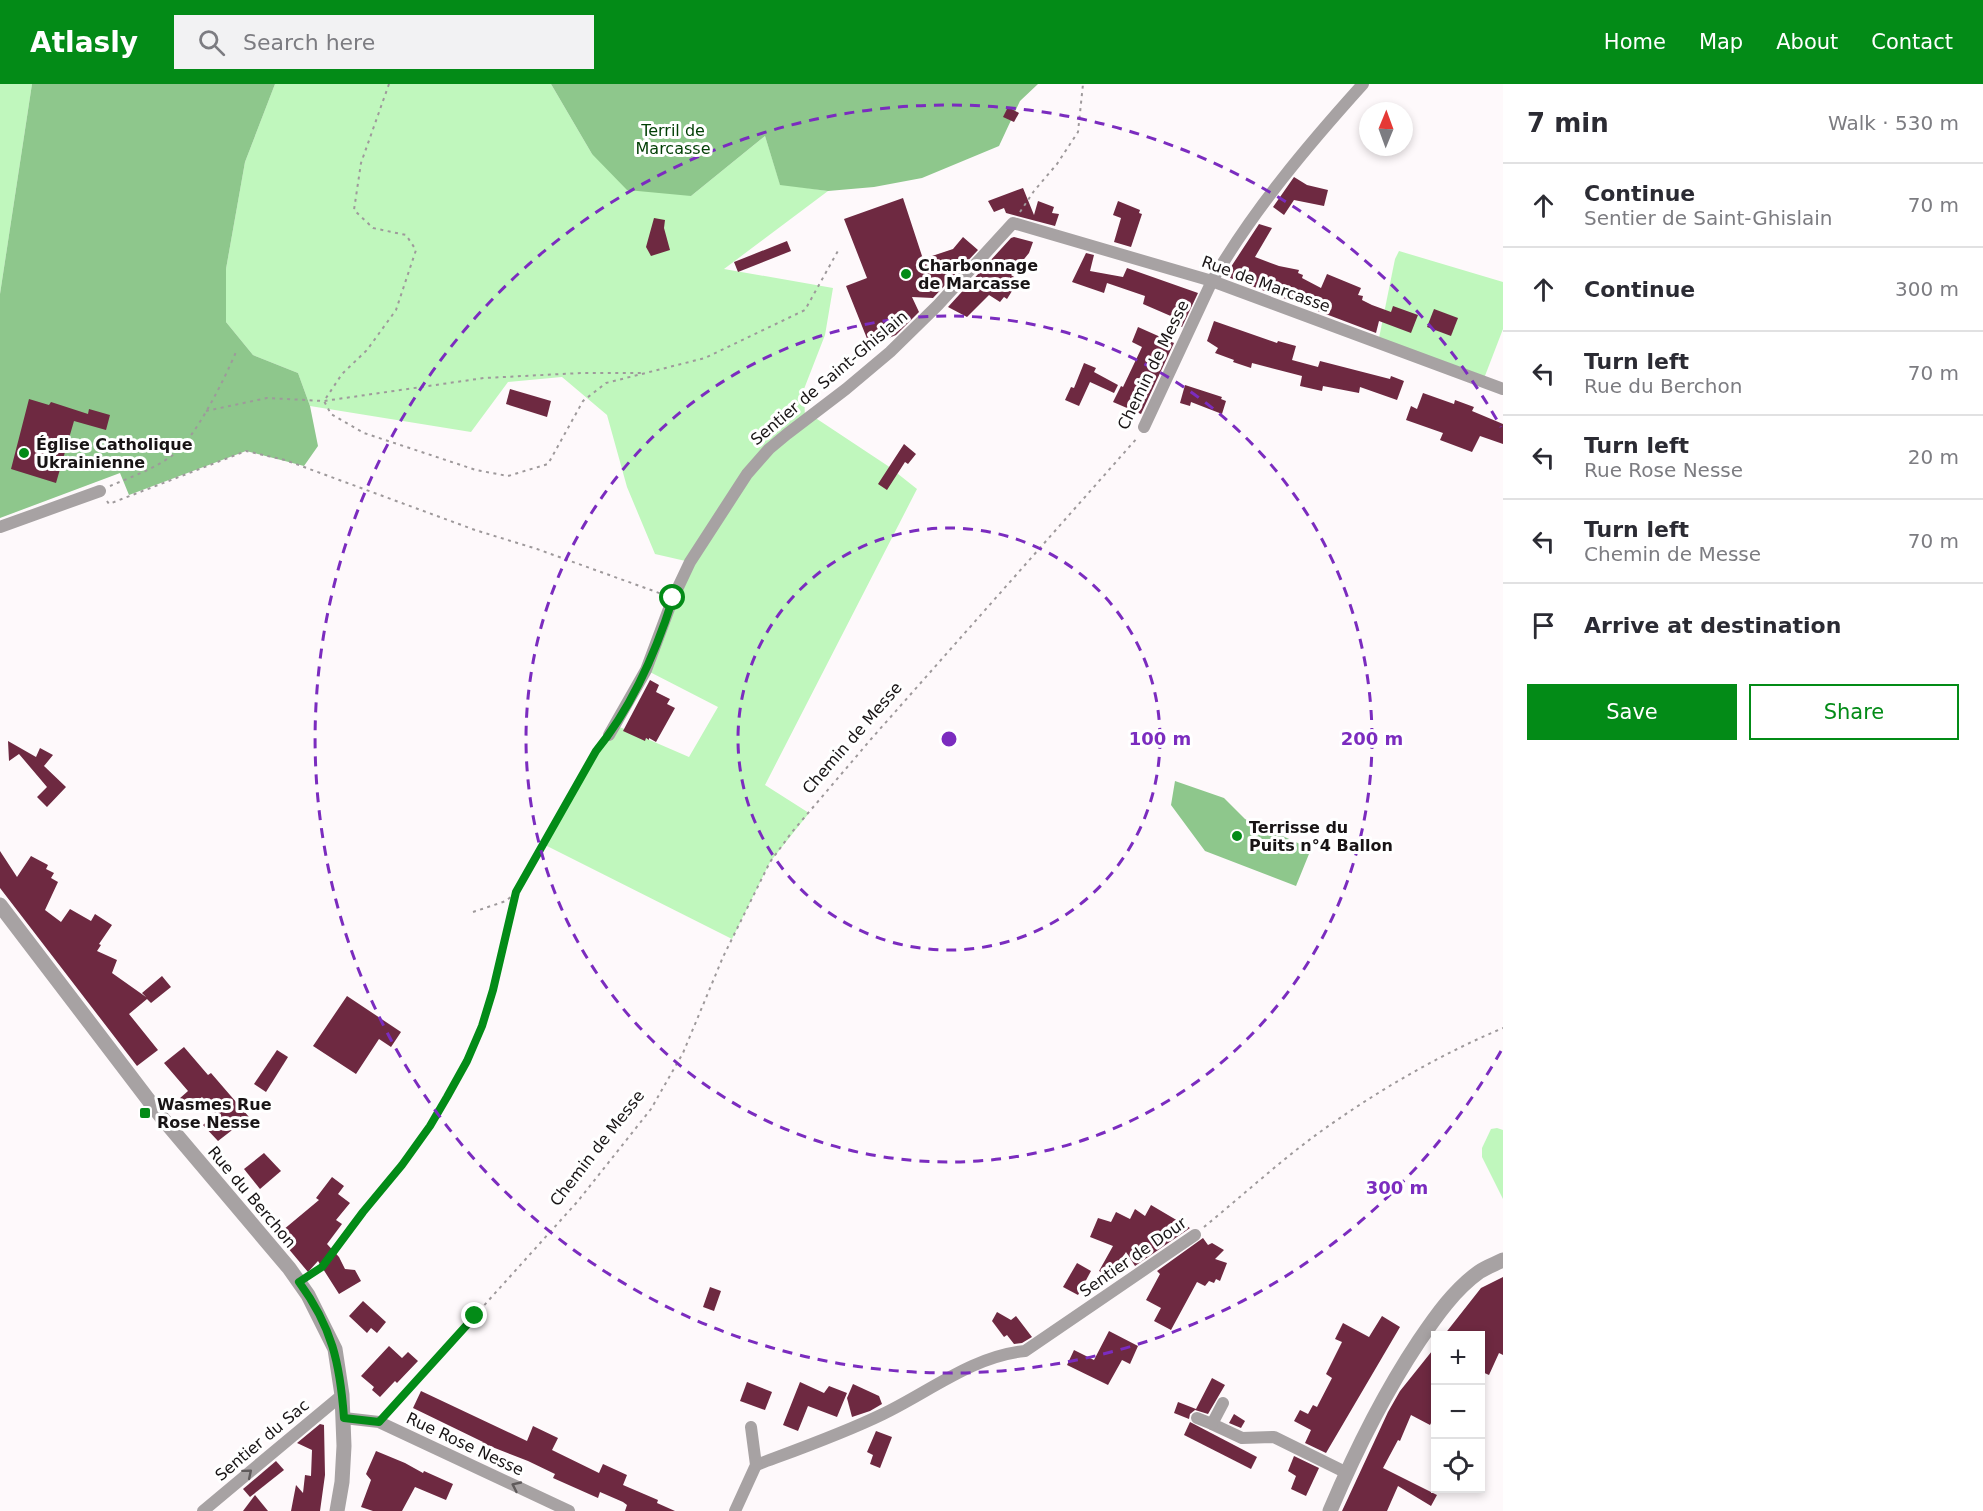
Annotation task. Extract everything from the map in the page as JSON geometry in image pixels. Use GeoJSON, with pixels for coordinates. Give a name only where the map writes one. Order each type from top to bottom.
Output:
{"type":"FeatureCollection","features":[{"type":"Feature","properties":{"kind":"street","name":"Chemin de Messe"},"geometry":{"type":"LineString","coordinates":[[1144,427],[1212,280],[1225,258],[1281,180],[1364,84]]}},
{"type":"Feature","properties":{"kind":"street","name":"Rue de Marcasse"},"geometry":{"type":"LineString","coordinates":[[1013,223],[1212,280],[1503,389]]}},
{"type":"Feature","properties":{"kind":"street","name":"Sentier de Saint-Ghislain"},"geometry":{"type":"LineString","coordinates":[[609,735],[646,670],[673,598],[690,562],[747,474],[769,449],[890,352],[938,305],[1013,223]]}},
{"type":"Feature","properties":{"kind":"street"},"geometry":{"type":"LineString","coordinates":[[0,527],[99,491]]}},
{"type":"Feature","properties":{"kind":"street","name":"Rue du Berchon"},"geometry":{"type":"LineString","coordinates":[[0,905],[164,1119],[299,1282],[323,1322],[335,1349],[344,1418],[342,1482],[337,1511]]}},
{"type":"Feature","properties":{"kind":"street","name":"Sentier de Dour"},"geometry":{"type":"LineString","coordinates":[[756,1465],[866,1422],[913,1400],[956,1374],[1009,1353],[1025,1351],[1194,1235]]}},
{"type":"Feature","properties":{"kind":"street"},"geometry":{"type":"LineString","coordinates":[[1330,1511],[1386,1390],[1445,1304],[1479,1272],[1503,1260]]}},
{"type":"Feature","properties":{"kind":"street","name":"Sentier du Sac"},"geometry":{"type":"LineString","coordinates":[[203,1511],[342,1395]]}},
{"type":"Feature","properties":{"kind":"street"},"geometry":{"type":"LineString","coordinates":[[1212,1424],[1223,1403]]}},
{"type":"Feature","properties":{"kind":"street","name":"Rue Rose Nesse"},"geometry":{"type":"LineString","coordinates":[[344,1418],[379,1422],[569,1511]]}},
{"type":"Feature","properties":{"kind":"street"},"geometry":{"type":"LineString","coordinates":[[1197,1418],[1242,1438],[1274,1437],[1347,1473]]}},
{"type":"Feature","properties":{"kind":"street"},"geometry":{"type":"LineString","coordinates":[[735,1511],[756,1465],[751,1427]]}},
{"type":"Feature","properties":{"kind":"path"},"geometry":{"type":"LineString","coordinates":[[324,402],[342,374],[367,350],[396,310],[416,250],[406,235],[373,228],[354,210],[362,163],[388,84]]}},
{"type":"Feature","properties":{"kind":"path"},"geometry":{"type":"LineString","coordinates":[[1013,223],[1078,132],[1083,84]]}},
{"type":"Feature","properties":{"kind":"path"},"geometry":{"type":"LineString","coordinates":[[324,402],[331,414],[364,433],[476,470],[508,476],[548,464],[583,401],[606,383],[705,358],[805,310],[839,249]]}},
{"type":"Feature","properties":{"kind":"path"},"geometry":{"type":"LineString","coordinates":[[236,352],[227,374],[191,434],[174,454],[140,473],[99,491],[109,504],[246,451],[285,460],[475,530],[537,549],[673,598]]}},
{"type":"Feature","properties":{"kind":"path"},"geometry":{"type":"LineString","coordinates":[[206,411],[267,398],[324,402],[484,378],[582,373],[648,373]]}},
{"type":"Feature","properties":{"kind":"path","name":"Chemin de Messe"},"geometry":{"type":"LineString","coordinates":[[379,1422],[578,1201],[651,1109],[682,1053],[723,957],[770,862],[792,832],[872,738],[1137,439],[1144,427]]}},
{"type":"Feature","properties":{"kind":"path"},"geometry":{"type":"LineString","coordinates":[[299,1282],[322,1267],[402,1165],[430,1126],[462,1070],[485,1017],[516,892],[596,751],[609,735]]}},
{"type":"Feature","properties":{"kind":"path"},"geometry":{"type":"LineString","coordinates":[[473,912],[506,901],[516,892]]}},
{"type":"Feature","properties":{"kind":"path","name":"Sentier de Dour"},"geometry":{"type":"LineString","coordinates":[[1194,1235],[1319,1133],[1372,1096],[1471,1041],[1503,1028]]}},
{"type":"Feature","properties":{"kind":"green space"},"geometry":{"type":"Polygon","coordinates":[[[0,84],[32,84],[0,294],[0,84]]]}},
{"type":"Feature","properties":{"kind":"green space"},"geometry":{"type":"Polygon","coordinates":[[[32,84],[275,84],[245,162],[226,269],[226,322],[253,355],[298,373],[310,406],[318,446],[304,466],[246,451],[129,495],[120,473],[0,518],[0,294],[32,84]]]}},
{"type":"Feature","properties":{"kind":"green space"},"geometry":{"type":"Polygon","coordinates":[[[275,84],[551,84],[592,154],[691,196],[765,136],[780,184],[828,191],[724,269],[833,288],[825,335],[804,389],[805,419],[811,415],[888,466],[917,489],[765,785],[809,813],[770,862],[732,939],[543,844],[596,751],[615,725],[689,757],[718,707],[646,670],[690,562],[655,554],[627,487],[607,415],[562,377],[508,382],[471,432],[310,406],[298,373],[253,355],[226,322],[226,269],[245,162],[275,84]]]}},
{"type":"Feature","properties":{"kind":"green space","name":"Terril de Marcasse"},"geometry":{"type":"Polygon","coordinates":[[[551,84],[1038,84],[1020,101],[999,146],[922,178],[874,187],[828,191],[780,185],[765,136],[691,196],[627,190],[592,154],[551,84]]]}},
{"type":"Feature","properties":{"kind":"green space"},"geometry":{"type":"Polygon","coordinates":[[[1399,251],[1503,282],[1503,329],[1483,381],[1378,343],[1395,259],[1399,251]]]}},
{"type":"Feature","properties":{"kind":"green space"},"geometry":{"type":"Polygon","coordinates":[[[1175,781],[1224,798],[1245,819],[1311,849],[1296,886],[1205,851],[1171,805],[1175,781]]]}},
{"type":"Feature","properties":{"kind":"green space"},"geometry":{"type":"Polygon","coordinates":[[[1491,1129],[1503,1130],[1503,1199],[1482,1157],[1482,1148],[1491,1129]]]}},
{"type":"Feature","properties":{"kind":"building"},"geometry":{"type":"Polygon","coordinates":[[[1008,107],[1019,113],[1014,122],[1003,117],[1008,107]]]}},
{"type":"Feature","properties":{"kind":"building"},"geometry":{"type":"Polygon","coordinates":[[[1294,177],[1307,185],[1328,190],[1324,206],[1294,200],[1284,215],[1273,207],[1294,177]]]}},
{"type":"Feature","properties":{"kind":"building"},"geometry":{"type":"Polygon","coordinates":[[[1023,188],[1034,215],[1038,201],[1054,207],[1052,213],[1059,214],[1055,226],[1006,213],[1004,208],[994,212],[988,201],[1023,188]]]}},
{"type":"Feature","properties":{"kind":"building","name":"Charbonnage de Marcasse"},"geometry":{"type":"Polygon","coordinates":[[[903,198],[923,259],[953,249],[963,237],[978,250],[933,298],[912,297],[919,312],[896,335],[870,346],[846,286],[867,278],[844,219],[903,198]]]}},
{"type":"Feature","properties":{"kind":"building"},"geometry":{"type":"Polygon","coordinates":[[[1118,201],[1140,210],[1139,213],[1142,214],[1131,247],[1114,242],[1121,218],[1113,215],[1118,201]]]}},
{"type":"Feature","properties":{"kind":"building"},"geometry":{"type":"Polygon","coordinates":[[[654,218],[665,220],[664,228],[670,250],[651,256],[646,247],[654,218]]]}},
{"type":"Feature","properties":{"kind":"building"},"geometry":{"type":"Polygon","coordinates":[[[1259,224],[1272,228],[1255,257],[1279,266],[1299,270],[1298,273],[1303,275],[1302,278],[1321,288],[1327,274],[1361,288],[1358,295],[1363,296],[1362,300],[1372,305],[1391,312],[1393,306],[1418,315],[1411,333],[1379,321],[1376,333],[1225,276],[1259,224]]]}},
{"type":"Feature","properties":{"kind":"building"},"geometry":{"type":"Polygon","coordinates":[[[1011,238],[1033,242],[1029,253],[1011,275],[1019,280],[1007,299],[1004,297],[1000,302],[989,295],[967,317],[948,307],[1011,238]]]}},
{"type":"Feature","properties":{"kind":"building"},"geometry":{"type":"Polygon","coordinates":[[[787,241],[791,251],[738,272],[734,262],[787,241]]]}},
{"type":"Feature","properties":{"kind":"building"},"geometry":{"type":"Polygon","coordinates":[[[1086,253],[1094,255],[1090,271],[1123,277],[1127,268],[1198,293],[1182,327],[1171,321],[1173,317],[1143,304],[1145,296],[1107,283],[1104,293],[1072,282],[1086,253]]]}},
{"type":"Feature","properties":{"kind":"building"},"geometry":{"type":"Polygon","coordinates":[[[1434,309],[1458,318],[1451,336],[1427,327],[1434,309]]]}},
{"type":"Feature","properties":{"kind":"building"},"geometry":{"type":"Polygon","coordinates":[[[1214,321],[1277,343],[1278,341],[1296,346],[1292,360],[1318,367],[1320,361],[1390,379],[1391,376],[1404,381],[1397,400],[1360,387],[1359,393],[1323,386],[1322,391],[1300,386],[1302,376],[1252,363],[1251,368],[1233,362],[1234,360],[1215,353],[1218,348],[1207,341],[1214,321]]]}},
{"type":"Feature","properties":{"kind":"building"},"geometry":{"type":"Polygon","coordinates":[[[1138,327],[1174,343],[1141,414],[1113,402],[1121,386],[1123,387],[1142,347],[1132,342],[1138,327]]]}},
{"type":"Feature","properties":{"kind":"building"},"geometry":{"type":"Polygon","coordinates":[[[1084,363],[1096,368],[1094,372],[1118,385],[1114,393],[1090,382],[1079,406],[1065,400],[1071,387],[1074,388],[1084,363]]]}},
{"type":"Feature","properties":{"kind":"building"},"geometry":{"type":"Polygon","coordinates":[[[1185,385],[1222,397],[1221,399],[1226,401],[1222,414],[1191,402],[1190,406],[1180,403],[1185,385]]]}},
{"type":"Feature","properties":{"kind":"building"},"geometry":{"type":"Polygon","coordinates":[[[510,389],[551,401],[547,417],[506,404],[510,389]]]}},
{"type":"Feature","properties":{"kind":"building"},"geometry":{"type":"Polygon","coordinates":[[[1423,393],[1454,404],[1455,400],[1474,407],[1472,411],[1503,424],[1503,444],[1480,436],[1472,452],[1440,440],[1443,433],[1406,420],[1411,406],[1417,409],[1423,393]]]}},
{"type":"Feature","properties":{"kind":"building"},"geometry":{"type":"Polygon","coordinates":[[[29,399],[49,405],[51,402],[88,414],[89,409],[110,415],[106,430],[74,421],[56,483],[11,469],[29,399]]]}},
{"type":"Feature","properties":{"kind":"building"},"geometry":{"type":"Polygon","coordinates":[[[904,444],[916,454],[908,464],[905,462],[887,490],[878,484],[904,444]]]}},
{"type":"Feature","properties":{"kind":"building"},"geometry":{"type":"Polygon","coordinates":[[[650,680],[659,685],[656,692],[670,699],[667,704],[675,708],[656,742],[649,738],[645,741],[623,731],[650,680]]]}},
{"type":"Feature","properties":{"kind":"building"},"geometry":{"type":"Polygon","coordinates":[[[8,741],[36,757],[40,748],[53,755],[44,766],[66,787],[47,807],[37,797],[47,787],[19,754],[9,761],[8,741]]]}},
{"type":"Feature","properties":{"kind":"building"},"geometry":{"type":"Polygon","coordinates":[[[0,851],[17,877],[31,856],[48,865],[46,869],[54,873],[51,878],[58,882],[45,910],[61,922],[70,909],[91,921],[95,914],[112,925],[97,951],[117,960],[112,973],[146,997],[142,993],[162,976],[171,987],[151,1003],[147,999],[129,1014],[158,1050],[137,1066],[0,888],[0,851]]]}},
{"type":"Feature","properties":{"kind":"building"},"geometry":{"type":"Polygon","coordinates":[[[347,996],[401,1032],[391,1047],[379,1039],[356,1074],[313,1046],[347,996]]]}},
{"type":"Feature","properties":{"kind":"building"},"geometry":{"type":"Polygon","coordinates":[[[184,1047],[208,1075],[211,1073],[249,1117],[218,1141],[203,1125],[216,1114],[202,1097],[187,1109],[179,1099],[188,1091],[164,1063],[184,1047]]]}},
{"type":"Feature","properties":{"kind":"building"},"geometry":{"type":"Polygon","coordinates":[[[277,1050],[288,1057],[266,1092],[254,1084],[277,1050]]]}},
{"type":"Feature","properties":{"kind":"building"},"geometry":{"type":"Polygon","coordinates":[[[264,1153],[281,1171],[260,1189],[244,1169],[264,1153]]]}},
{"type":"Feature","properties":{"kind":"building"},"geometry":{"type":"Polygon","coordinates":[[[332,1177],[344,1186],[338,1194],[350,1203],[336,1220],[342,1224],[327,1244],[339,1257],[345,1269],[355,1270],[361,1281],[339,1294],[318,1261],[308,1272],[277,1235],[319,1200],[316,1198],[332,1177]]]}},
{"type":"Feature","properties":{"kind":"building"},"geometry":{"type":"Polygon","coordinates":[[[1151,1205],[1190,1228],[1135,1266],[1126,1252],[1110,1276],[1099,1271],[1113,1246],[1090,1237],[1098,1218],[1111,1222],[1116,1212],[1130,1219],[1135,1209],[1145,1216],[1151,1205]]]}},
{"type":"Feature","properties":{"kind":"building"},"geometry":{"type":"Polygon","coordinates":[[[1203,1238],[1208,1245],[1212,1243],[1224,1250],[1215,1259],[1227,1263],[1220,1281],[1216,1279],[1214,1283],[1209,1281],[1205,1286],[1197,1282],[1171,1330],[1154,1321],[1161,1308],[1146,1300],[1160,1274],[1157,1271],[1203,1238]]]}},
{"type":"Feature","properties":{"kind":"building"},"geometry":{"type":"Polygon","coordinates":[[[1077,1263],[1091,1271],[1078,1295],[1063,1287],[1077,1263]]]}},
{"type":"Feature","properties":{"kind":"building"},"geometry":{"type":"Polygon","coordinates":[[[1503,1277],[1503,1355],[1499,1353],[1489,1375],[1485,1373],[1485,1331],[1447,1331],[1481,1288],[1503,1277]]]}},
{"type":"Feature","properties":{"kind":"building"},"geometry":{"type":"Polygon","coordinates":[[[710,1287],[721,1291],[714,1311],[703,1307],[710,1287]]]}},
{"type":"Feature","properties":{"kind":"building"},"geometry":{"type":"Polygon","coordinates":[[[363,1301],[386,1322],[377,1333],[371,1328],[367,1333],[349,1316],[363,1301]]]}},
{"type":"Feature","properties":{"kind":"building"},"geometry":{"type":"Polygon","coordinates":[[[997,1312],[1011,1320],[1016,1316],[1032,1337],[1022,1343],[1014,1344],[1007,1335],[1004,1337],[992,1321],[997,1312]]]}},
{"type":"Feature","properties":{"kind":"building"},"geometry":{"type":"Polygon","coordinates":[[[1382,1316],[1400,1327],[1326,1453],[1305,1443],[1311,1430],[1294,1421],[1300,1410],[1308,1414],[1313,1405],[1317,1407],[1332,1378],[1326,1374],[1342,1342],[1335,1339],[1343,1323],[1369,1337],[1382,1316]]]}},
{"type":"Feature","properties":{"kind":"building"},"geometry":{"type":"Polygon","coordinates":[[[1109,1331],[1138,1346],[1130,1364],[1122,1360],[1108,1385],[1067,1365],[1074,1350],[1094,1360],[1109,1331]]]}},
{"type":"Feature","properties":{"kind":"building"},"geometry":{"type":"Polygon","coordinates":[[[389,1346],[402,1358],[408,1352],[418,1361],[380,1397],[372,1390],[374,1387],[361,1376],[389,1346]]]}},
{"type":"Feature","properties":{"kind":"building"},"geometry":{"type":"Polygon","coordinates":[[[1431,1352],[1431,1423],[1430,1425],[1411,1415],[1400,1441],[1398,1440],[1383,1468],[1437,1495],[1431,1506],[1398,1486],[1387,1511],[1342,1511],[1388,1412],[1400,1391],[1431,1352]]]}},
{"type":"Feature","properties":{"kind":"building"},"geometry":{"type":"Polygon","coordinates":[[[1212,1378],[1225,1385],[1208,1414],[1195,1410],[1190,1414],[1189,1419],[1174,1413],[1178,1402],[1196,1409],[1212,1378]]]}},
{"type":"Feature","properties":{"kind":"building"},"geometry":{"type":"Polygon","coordinates":[[[747,1382],[772,1392],[765,1410],[740,1401],[747,1382]]]}},
{"type":"Feature","properties":{"kind":"building"},"geometry":{"type":"Polygon","coordinates":[[[800,1382],[824,1393],[829,1386],[847,1393],[837,1417],[808,1406],[798,1431],[783,1425],[800,1382]]]}},
{"type":"Feature","properties":{"kind":"building"},"geometry":{"type":"Polygon","coordinates":[[[853,1384],[879,1396],[882,1404],[852,1417],[847,1398],[853,1384]]]}},
{"type":"Feature","properties":{"kind":"building"},"geometry":{"type":"Polygon","coordinates":[[[421,1391],[527,1441],[533,1426],[558,1438],[552,1450],[599,1473],[603,1464],[627,1475],[623,1485],[658,1500],[657,1503],[675,1511],[625,1511],[627,1505],[623,1502],[600,1492],[598,1498],[553,1478],[555,1474],[482,1443],[413,1408],[421,1391]]]}},
{"type":"Feature","properties":{"kind":"building"},"geometry":{"type":"Polygon","coordinates":[[[1234,1414],[1245,1421],[1241,1428],[1229,1423],[1234,1414]]]}},
{"type":"Feature","properties":{"kind":"building"},"geometry":{"type":"Polygon","coordinates":[[[1190,1422],[1257,1457],[1251,1469],[1184,1435],[1190,1422]]]}},
{"type":"Feature","properties":{"kind":"building"},"geometry":{"type":"Polygon","coordinates":[[[320,1424],[324,1425],[325,1475],[320,1511],[291,1511],[296,1485],[303,1493],[305,1475],[311,1476],[312,1450],[297,1443],[320,1424]]]}},
{"type":"Feature","properties":{"kind":"building"},"geometry":{"type":"Polygon","coordinates":[[[876,1431],[892,1437],[880,1468],[870,1464],[873,1455],[867,1452],[876,1431]]]}},
{"type":"Feature","properties":{"kind":"building"},"geometry":{"type":"Polygon","coordinates":[[[376,1451],[453,1484],[446,1500],[415,1487],[402,1511],[373,1511],[361,1507],[371,1480],[366,1474],[376,1451]]]}},
{"type":"Feature","properties":{"kind":"building"},"geometry":{"type":"Polygon","coordinates":[[[1294,1456],[1319,1468],[1306,1496],[1291,1489],[1296,1476],[1288,1471],[1294,1456]]]}},
{"type":"Feature","properties":{"kind":"building"},"geometry":{"type":"Polygon","coordinates":[[[276,1461],[284,1470],[250,1497],[243,1489],[276,1461]]]}},
{"type":"Feature","properties":{"kind":"building"},"geometry":{"type":"Polygon","coordinates":[[[255,1495],[268,1511],[243,1511],[255,1495]]]}},
{"type":"Feature","properties":{"kind":"place","name":"Charbonnage de Marcasse"},"geometry":{"type":"Point","coordinates":[906,274]}},
{"type":"Feature","properties":{"kind":"place","name":"Église Catholique Ukrainienne"},"geometry":{"type":"Point","coordinates":[24,453]}},
{"type":"Feature","properties":{"kind":"place","name":"Terrisse du Puits n°4 Ballon"},"geometry":{"type":"Point","coordinates":[1237,836]}},
{"type":"Feature","properties":{"kind":"place","name":"Wasmes Rue Rose Nesse"},"geometry":{"type":"Point","coordinates":[145,1113]}},
{"type":"Feature","properties":{"kind":"route"},"geometry":{"type":"LineString","coordinates":[[475,1316],[379,1422],[344,1418],[335,1349],[323,1322],[299,1282],[322,1267],[402,1165],[430,1126],[467,1061],[482,1026],[493,990],[516,892],[596,751],[609,735],[646,670],[673,598]]}}]}
